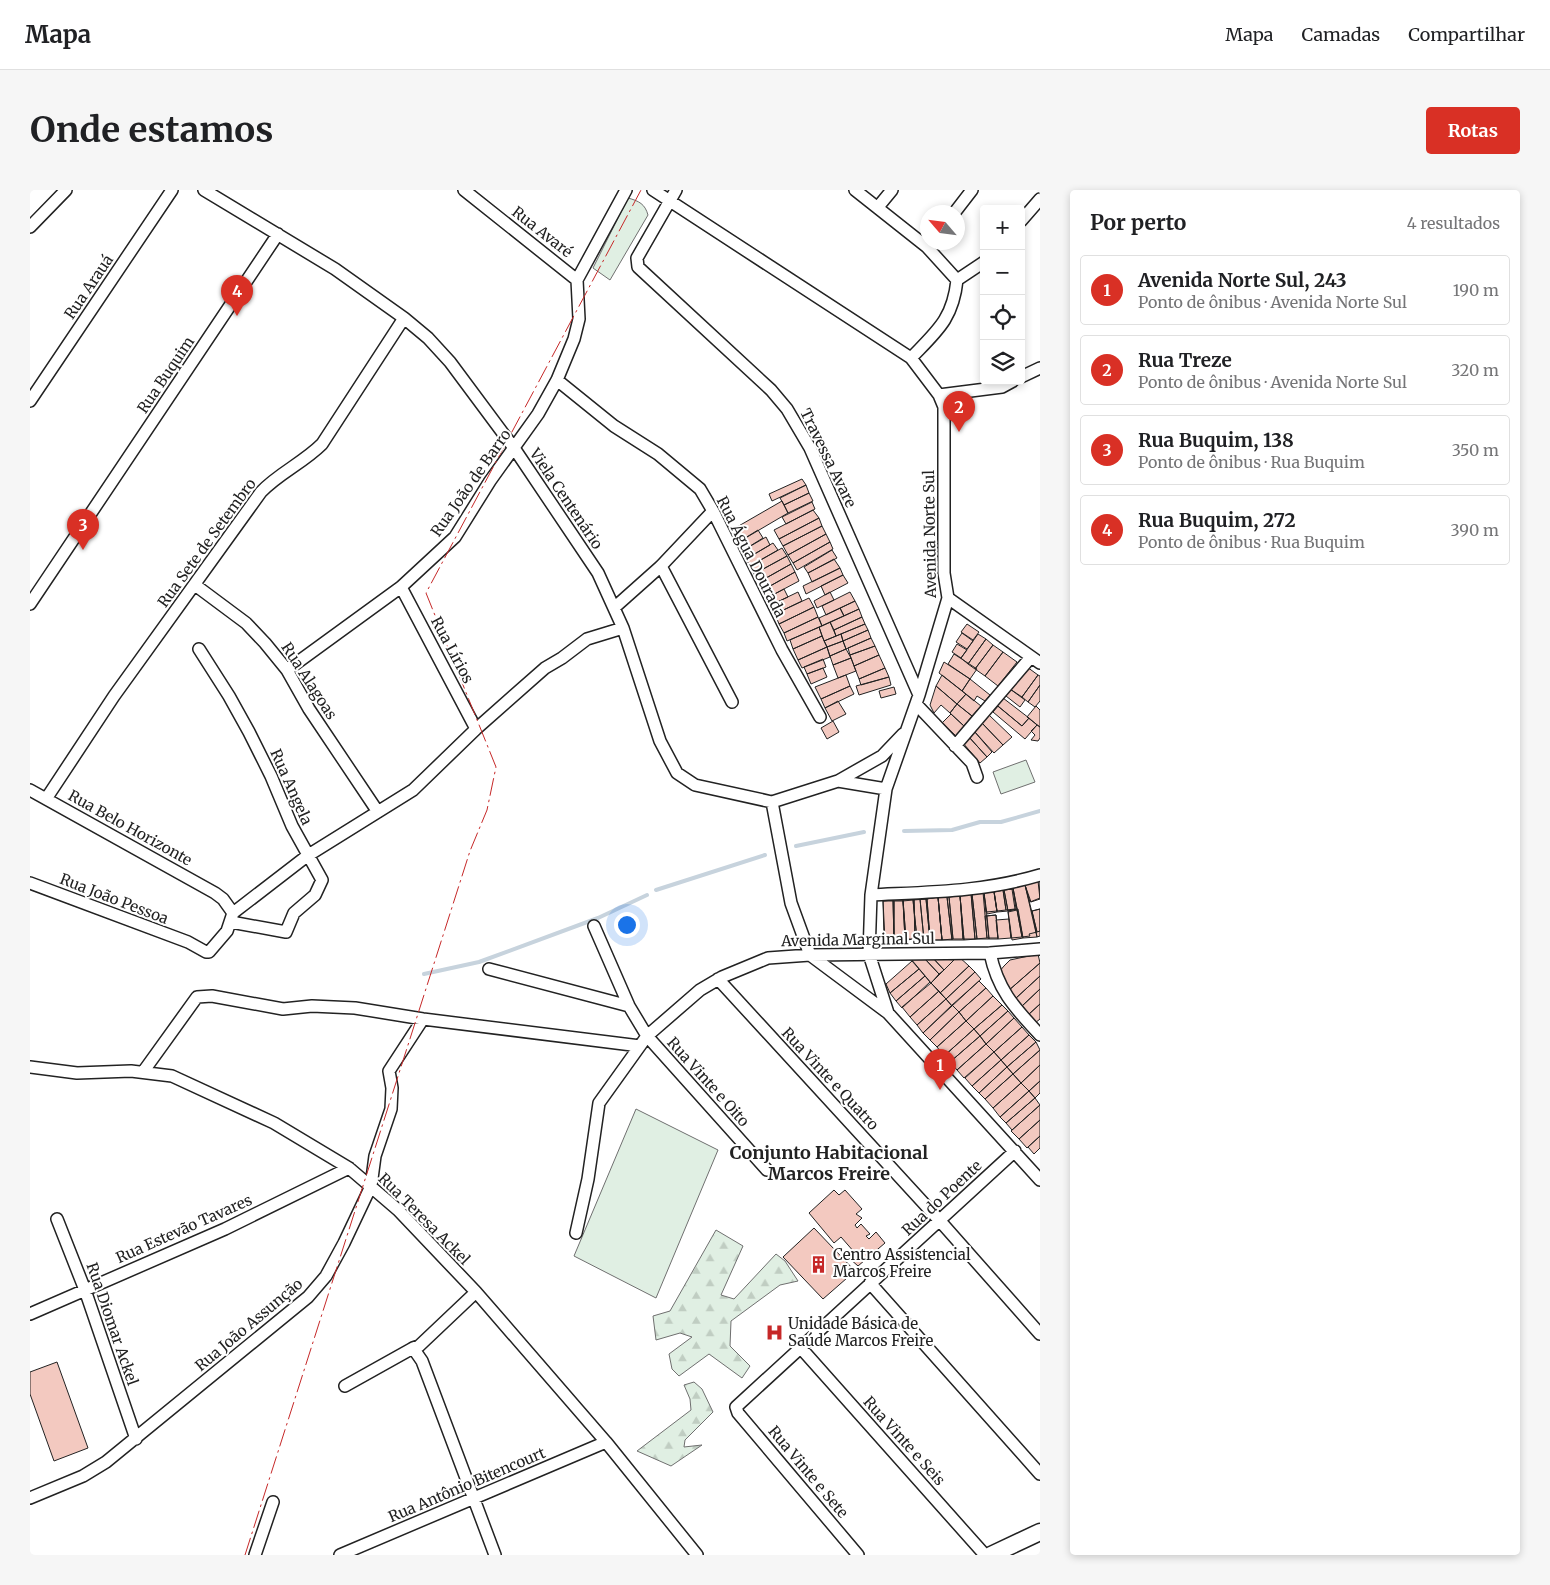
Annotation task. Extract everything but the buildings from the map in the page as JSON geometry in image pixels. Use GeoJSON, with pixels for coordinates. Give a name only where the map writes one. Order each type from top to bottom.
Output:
{"type":"FeatureCollection","features":[{"type":"Feature","properties":{"kind":"street"},"geometry":{"type":"LineString","coordinates":[[30,227],[66,190]]}},
{"type":"Feature","properties":{"kind":"street","name":"Rua Arauá"},"geometry":{"type":"LineString","coordinates":[[30,401],[172,190]]}},
{"type":"Feature","properties":{"kind":"street"},"geometry":{"type":"LineString","coordinates":[[204,190],[278,234]]}},
{"type":"Feature","properties":{"kind":"street","name":"Rua Avaré"},"geometry":{"type":"LineString","coordinates":[[464,190],[577,280]]}},
{"type":"Feature","properties":{"kind":"street"},"geometry":{"type":"LineString","coordinates":[[577,280],[626,190]]}},
{"type":"Feature","properties":{"kind":"street","name":"Avenida Norte Sul"},"geometry":{"type":"LineString","coordinates":[[653,190],[911,358],[939,395],[944,407],[944,573],[948,598],[918,700],[886,789],[871,895],[869,954],[888,1013]]}},
{"type":"Feature","properties":{"kind":"street","name":"Travessa Avare"},"geometry":{"type":"LineString","coordinates":[[676,190],[637,258],[638,267],[771,390],[787,409],[810,448],[918,700],[972,763],[976,777]]}},
{"type":"Feature","properties":{"kind":"street"},"geometry":{"type":"LineString","coordinates":[[855,190],[920,237]]}},
{"type":"Feature","properties":{"kind":"street"},"geometry":{"type":"LineString","coordinates":[[878,207],[892,190]]}},
{"type":"Feature","properties":{"kind":"street"},"geometry":{"type":"LineString","coordinates":[[960,205],[972,190]]}},
{"type":"Feature","properties":{"kind":"street"},"geometry":{"type":"LineString","coordinates":[[1025,216],[1040,199]]}},
{"type":"Feature","properties":{"kind":"street","name":"Viela Centenário"},"geometry":{"type":"LineString","coordinates":[[278,234],[335,269],[404,318],[428,338],[450,362],[514,448],[598,573],[623,628],[660,741],[677,773],[695,785],[772,802]]}},
{"type":"Feature","properties":{"kind":"street","name":"Rua Buquim"},"geometry":{"type":"LineString","coordinates":[[30,604],[278,234]]}},
{"type":"Feature","properties":{"kind":"street"},"geometry":{"type":"LineString","coordinates":[[911,358],[946,320],[952,309],[957,280],[935,250]]}},
{"type":"Feature","properties":{"kind":"street"},"geometry":{"type":"LineString","coordinates":[[957,280],[980,265]]}},
{"type":"Feature","properties":{"kind":"street","name":"Rua João de Barro"},"geometry":{"type":"LineString","coordinates":[[287,670],[401,586],[455,537],[557,380],[574,339],[579,319],[577,280]]}},
{"type":"Feature","properties":{"kind":"street","name":"Rua Sete de Setembro"},"geometry":{"type":"LineString","coordinates":[[46,798],[114,696],[261,492],[271,482],[308,458],[322,444],[404,318]]}},
{"type":"Feature","properties":{"kind":"street"},"geometry":{"type":"LineString","coordinates":[[1025,375],[1040,368]]}},
{"type":"Feature","properties":{"kind":"street","name":"Rua Água Dourada"},"geometry":{"type":"LineString","coordinates":[[557,380],[614,426],[658,454],[700,489],[782,650],[820,716]]}},
{"type":"Feature","properties":{"kind":"street"},"geometry":{"type":"LineString","coordinates":[[939,395],[1006,385]]}},
{"type":"Feature","properties":{"kind":"street"},"geometry":{"type":"LineString","coordinates":[[615,607],[661,566],[713,512]]}},
{"type":"Feature","properties":{"kind":"street"},"geometry":{"type":"LineString","coordinates":[[661,566],[732,702]]}},
{"type":"Feature","properties":{"kind":"street","name":"Rua Alagoas"},"geometry":{"type":"LineString","coordinates":[[195,585],[246,623],[287,670],[309,709],[378,812]]}},
{"type":"Feature","properties":{"kind":"street","name":"Rua Lírios"},"geometry":{"type":"LineString","coordinates":[[401,586],[476,730]]}},
{"type":"Feature","properties":{"kind":"street"},"geometry":{"type":"LineString","coordinates":[[948,598],[1035,660],[956,746]]}},
{"type":"Feature","properties":{"kind":"street"},"geometry":{"type":"LineString","coordinates":[[232,917],[307,856],[413,790],[551,663],[562,658],[587,639],[623,628]]}},
{"type":"Feature","properties":{"kind":"street","name":"Rua Angela"},"geometry":{"type":"LineString","coordinates":[[200,649],[230,696],[249,732],[307,856],[321,875],[322,884],[315,895],[294,913],[286,932],[232,917]]}},
{"type":"Feature","properties":{"kind":"street"},"geometry":{"type":"LineString","coordinates":[[810,955],[791,903],[772,802],[838,781],[882,756],[906,731]]}},
{"type":"Feature","properties":{"kind":"street"},"geometry":{"type":"LineString","coordinates":[[838,781],[886,789]]}},
{"type":"Feature","properties":{"kind":"street","name":"Rua Belo Horizonte"},"geometry":{"type":"LineString","coordinates":[[30,790],[215,892],[223,899],[232,917]]}},
{"type":"Feature","properties":{"kind":"street"},"geometry":{"type":"LineString","coordinates":[[871,895],[967,891],[1012,883],[1040,875]]}},
{"type":"Feature","properties":{"kind":"street","name":"Rua João Pessoa"},"geometry":{"type":"LineString","coordinates":[[30,883],[188,942],[206,952],[209,952],[221,939],[232,917]]}},
{"type":"Feature","properties":{"kind":"street","name":"Rua Vinte e Oito"},"geometry":{"type":"LineString","coordinates":[[594,926],[643,1041],[766,1170]]}},
{"type":"Feature","properties":{"kind":"street","name":"Avenida Marginal Sul"},"geometry":{"type":"LineString","coordinates":[[576,1233],[588,1179],[599,1103],[643,1041],[684,1002],[718,979],[768,958],[810,955],[990,954],[1040,949]]}},
{"type":"Feature","properties":{"kind":"street"},"geometry":{"type":"LineString","coordinates":[[990,954],[998,982],[1004,993],[1040,1035]]}},
{"type":"Feature","properties":{"kind":"street","name":"Avenida Norte Sul"},"geometry":{"type":"LineString","coordinates":[[810,955],[888,1013],[1040,1180]]}},
{"type":"Feature","properties":{"kind":"street"},"geometry":{"type":"LineString","coordinates":[[489,969],[629,1006]]}},
{"type":"Feature","properties":{"kind":"street","name":"Rua Vinte e Quatro"},"geometry":{"type":"LineString","coordinates":[[718,979],[940,1221],[1040,1334]]}},
{"type":"Feature","properties":{"kind":"street"},"geometry":{"type":"LineString","coordinates":[[143,1072],[197,997],[212,996],[283,1009],[312,1006],[356,1008],[423,1019],[643,1041]]}},
{"type":"Feature","properties":{"kind":"street","name":"Rua João Assunção"},"geometry":{"type":"LineString","coordinates":[[30,1498],[83,1476],[136,1440],[308,1297],[326,1276],[371,1186],[375,1156],[390,1109],[392,1088],[389,1071],[423,1019]]}},
{"type":"Feature","properties":{"kind":"street","name":"Rua Teresa Ackel"},"geometry":{"type":"LineString","coordinates":[[30,1067],[77,1073],[143,1072],[172,1076],[274,1123],[349,1168],[371,1186],[476,1292],[606,1442],[698,1555]]}},
{"type":"Feature","properties":{"kind":"street","name":"Rua do Poente"},"geometry":{"type":"LineString","coordinates":[[736,1409],[737,1405],[1015,1151]]}},
{"type":"Feature","properties":{"kind":"street","name":"Rua Estevão Tavares"},"geometry":{"type":"LineString","coordinates":[[30,1314],[225,1229],[349,1168]]}},
{"type":"Feature","properties":{"kind":"street","name":"Rua Diomar Ackel"},"geometry":{"type":"LineString","coordinates":[[57,1219],[85,1290],[136,1440]]}},
{"type":"Feature","properties":{"kind":"street"},"geometry":{"type":"LineString","coordinates":[[870,1283],[1040,1474]]}},
{"type":"Feature","properties":{"kind":"street"},"geometry":{"type":"LineString","coordinates":[[345,1386],[419,1346],[476,1292]]}},
{"type":"Feature","properties":{"kind":"street","name":"Rua Vinte e Seis"},"geometry":{"type":"LineString","coordinates":[[800,1347],[985,1555]]}},
{"type":"Feature","properties":{"kind":"street"},"geometry":{"type":"LineString","coordinates":[[413,1348],[422,1361],[495,1555]]}},
{"type":"Feature","properties":{"kind":"street","name":"Rua Vinte e Sete"},"geometry":{"type":"LineString","coordinates":[[736,1409],[858,1555]]}},
{"type":"Feature","properties":{"kind":"street","name":"Rua Antônio Bitencourt"},"geometry":{"type":"LineString","coordinates":[[340,1555],[474,1500],[606,1442]]}},
{"type":"Feature","properties":{"kind":"street"},"geometry":{"type":"LineString","coordinates":[[255,1555],[272,1502]]}},
{"type":"Feature","properties":{"kind":"street"},"geometry":{"type":"LineString","coordinates":[[991,1555],[1040,1532]]}},
{"type":"Feature","properties":{"kind":"green space"},"geometry":{"type":"Polygon","coordinates":[[[628,198],[641,204],[648,215],[610,280],[593,268],[628,198]]]}},
{"type":"Feature","properties":{"kind":"green space"},"geometry":{"type":"Polygon","coordinates":[[[1026,760],[1035,782],[1001,794],[993,772],[1026,760]]]}},
{"type":"Feature","properties":{"kind":"green space"},"geometry":{"type":"Polygon","coordinates":[[[636,1109],[718,1150],[656,1298],[574,1256],[636,1109]]]}},
{"type":"Feature","properties":{"kind":"green space"},"geometry":{"type":"Polygon","coordinates":[[[716,1230],[743,1246],[721,1295],[734,1299],[776,1254],[785,1261],[798,1281],[780,1285],[731,1321],[730,1346],[750,1366],[742,1378],[709,1354],[679,1376],[672,1369],[669,1354],[692,1337],[680,1333],[656,1340],[653,1316],[670,1311],[716,1230]]]}},
{"type":"Feature","properties":{"kind":"green space"},"geometry":{"type":"Polygon","coordinates":[[[694,1382],[702,1389],[713,1412],[685,1440],[684,1447],[702,1445],[671,1466],[637,1451],[691,1410],[690,1399],[684,1385],[694,1382]]]}},
{"type":"Feature","properties":{"kind":"waterway"},"geometry":{"type":"LineString","coordinates":[[904,831],[952,830],[980,822],[1001,822],[1040,811]]}},
{"type":"Feature","properties":{"kind":"waterway"},"geometry":{"type":"LineString","coordinates":[[796,846],[864,832]]}},
{"type":"Feature","properties":{"kind":"waterway"},"geometry":{"type":"LineString","coordinates":[[656,890],[765,855]]}},
{"type":"Feature","properties":{"kind":"waterway"},"geometry":{"type":"LineString","coordinates":[[424,974],[479,962],[598,918],[647,895]]}},
{"type":"Feature","properties":{"kind":"power"},"geometry":{"type":"LineString","coordinates":[[245,1555],[470,851],[487,810],[496,767],[426,593],[641,190]]}},
{"type":"Feature","properties":{"kind":"place","name":"Rua Buquim, 272"},"geometry":{"type":"Point","coordinates":[237,316]}},
{"type":"Feature","properties":{"kind":"place","name":"Rua Treze"},"geometry":{"type":"Point","coordinates":[959,432]}},
{"type":"Feature","properties":{"kind":"place","name":"Rua Buquim, 138"},"geometry":{"type":"Point","coordinates":[83,550]}},
{"type":"Feature","properties":{"kind":"place","name":"Avenida Norte Sul, 243"},"geometry":{"type":"Point","coordinates":[940,1090]}},
{"type":"Feature","properties":{"kind":"place","name":"Centro Assistencial Marcos Freire"},"geometry":{"type":"Point","coordinates":[819,1264]}},
{"type":"Feature","properties":{"kind":"place","name":"Unidade Básica de Saúde Marcos Freire"},"geometry":{"type":"Point","coordinates":[774,1333]}},
{"type":"Feature","properties":{"kind":"district","name":"Conjunto Habitacional Marcos Freire"},"geometry":{"type":"Point","coordinates":[829,1163]}}]}
